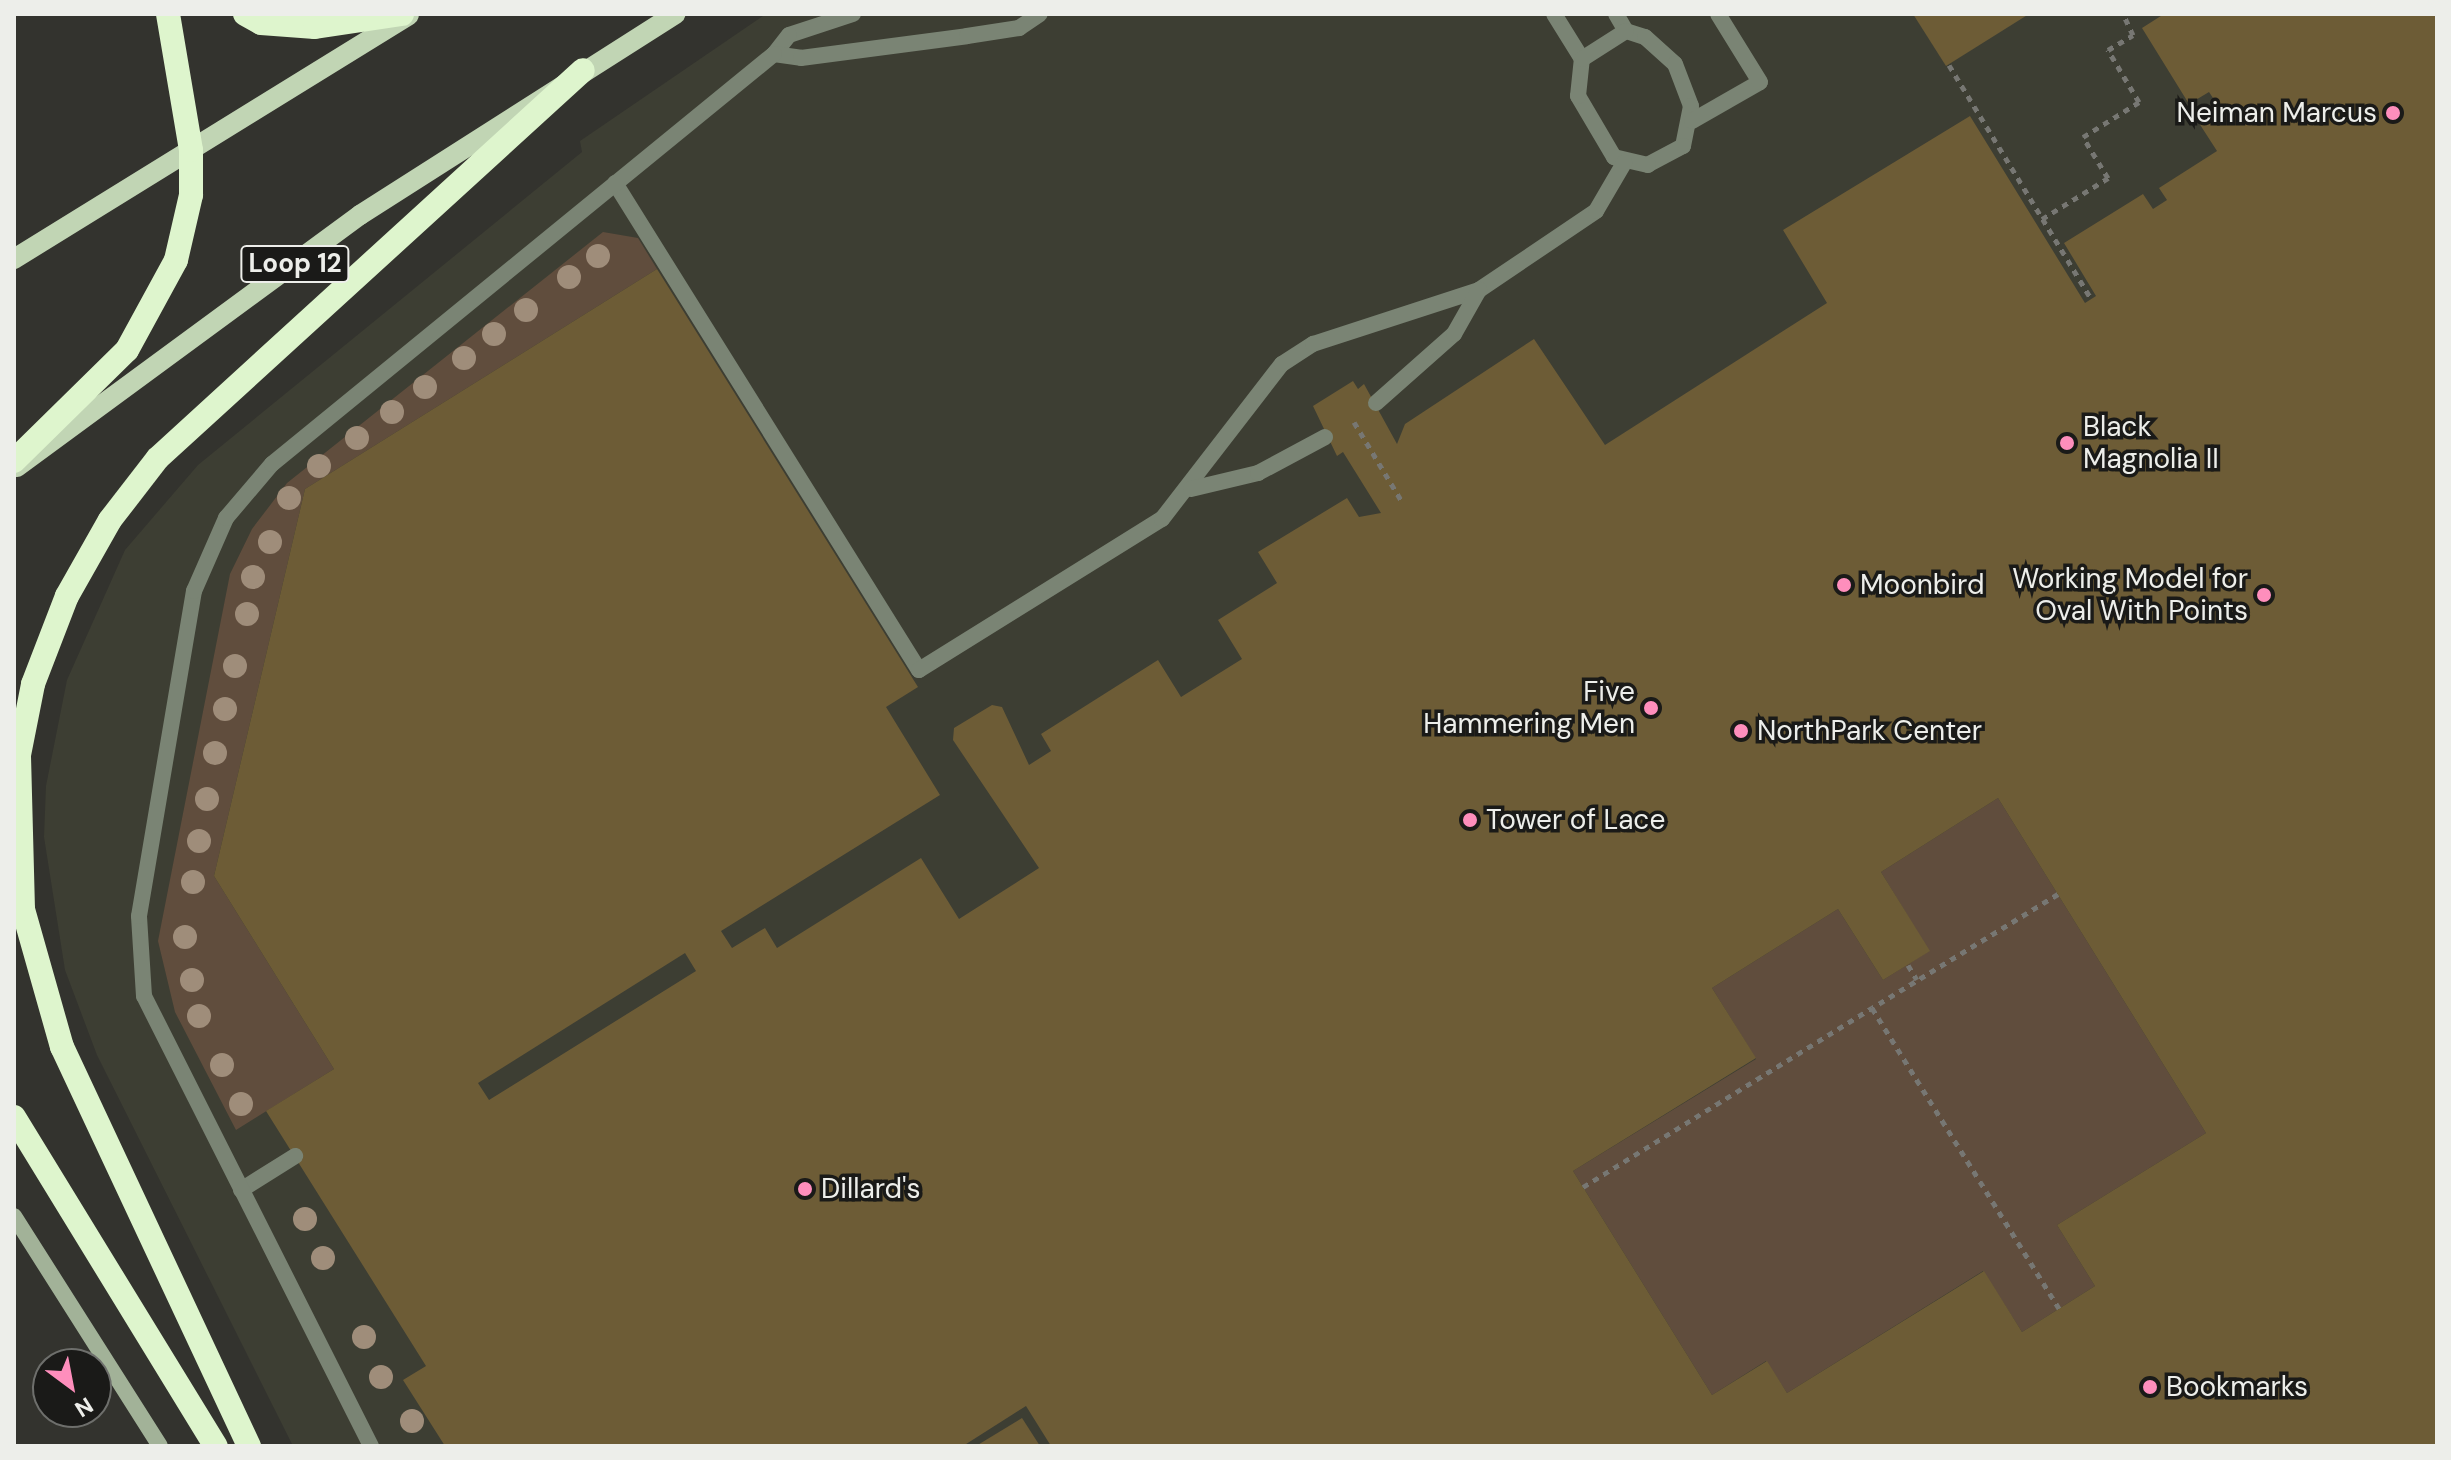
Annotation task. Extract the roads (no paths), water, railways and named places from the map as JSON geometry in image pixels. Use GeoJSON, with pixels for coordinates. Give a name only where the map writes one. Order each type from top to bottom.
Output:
{"type":"FeatureCollection","features":[{"type":"Feature","properties":{"kind":"highway"},"geometry":{"type":"LineString","coordinates":[[14,461],[127,350],[151,314],[185,231],[191,150],[168,14]]}},
{"type":"Feature","properties":{"kind":"highway"},"geometry":{"type":"LineString","coordinates":[[245,14],[261,23],[315,27],[402,14]]}},
{"type":"Feature","properties":{"kind":"highway"},"geometry":{"type":"LineString","coordinates":[[249,1446],[58,1032],[22,893],[19,755],[33,684],[67,596],[110,520],[158,458],[583,70]]}},
{"type":"Feature","properties":{"kind":"highway"},"geometry":{"type":"LineString","coordinates":[[14,1117],[216,1446]]}},
{"type":"Feature","properties":{"kind":"main road"},"geometry":{"type":"LineString","coordinates":[[14,259],[409,14]]}},
{"type":"Feature","properties":{"kind":"main road","name":"Loop 12"},"geometry":{"type":"LineString","coordinates":[[14,470],[360,215],[675,14]]}},
{"type":"Feature","properties":{"kind":"main road"},"geometry":{"type":"LineString","coordinates":[[14,1216],[160,1446]]}},
{"type":"Feature","properties":{"kind":"lane"},"geometry":{"type":"LineString","coordinates":[[371,1446],[144,996],[138,959],[139,916],[194,591],[226,518],[272,464],[774,54],[789,35],[853,14]]}},
{"type":"Feature","properties":{"kind":"lane"},"geometry":{"type":"LineString","coordinates":[[774,54],[801,58],[967,36],[1019,28],[1040,14]]}},
{"type":"Feature","properties":{"kind":"lane"},"geometry":{"type":"LineString","coordinates":[[1554,14],[1582,59],[1582,110],[1599,142],[1624,163],[1664,159],[1683,146],[1692,121],[1675,64],[1652,42],[1626,31],[1616,14]]}},
{"type":"Feature","properties":{"kind":"lane"},"geometry":{"type":"LineString","coordinates":[[1692,121],[1760,82],[1718,14]]}},
{"type":"Feature","properties":{"kind":"lane"},"geometry":{"type":"LineString","coordinates":[[1582,59],[1626,31]]}},
{"type":"Feature","properties":{"kind":"lane"},"geometry":{"type":"LineString","coordinates":[[615,183],[919,670],[1099,562],[1191,489],[1282,364],[1313,344],[1479,290],[1596,211],[1624,163]]}},
{"type":"Feature","properties":{"kind":"lane"},"geometry":{"type":"LineString","coordinates":[[1376,403],[1454,334],[1479,290]]}},
{"type":"Feature","properties":{"kind":"lane"},"geometry":{"type":"LineString","coordinates":[[1191,489],[1258,473],[1325,437]]}},
{"type":"Feature","properties":{"kind":"lane"},"geometry":{"type":"LineString","coordinates":[[241,1190],[295,1156]]}},
{"type":"Feature","properties":{"kind":"place","name":"Neiman Marcus"},"geometry":{"type":"Point","coordinates":[2393,113]}},
{"type":"Feature","properties":{"kind":"place","name":"Black Magnolia II"},"geometry":{"type":"Point","coordinates":[2067,443]}},
{"type":"Feature","properties":{"kind":"place","name":"Moonbird"},"geometry":{"type":"Point","coordinates":[1844,585]}},
{"type":"Feature","properties":{"kind":"place","name":"Working Model for Oval With Points"},"geometry":{"type":"Point","coordinates":[2264,595]}},
{"type":"Feature","properties":{"kind":"place","name":"Five Hammering Men"},"geometry":{"type":"Point","coordinates":[1651,708]}},
{"type":"Feature","properties":{"kind":"place","name":"NorthPark Center"},"geometry":{"type":"Point","coordinates":[1741,731]}},
{"type":"Feature","properties":{"kind":"place","name":"Tower of Lace"},"geometry":{"type":"Point","coordinates":[1470,820]}},
{"type":"Feature","properties":{"kind":"place","name":"Dillard's"},"geometry":{"type":"Point","coordinates":[805,1189]}},
{"type":"Feature","properties":{"kind":"place","name":"Bookmarks"},"geometry":{"type":"Point","coordinates":[2150,1387]}}]}
